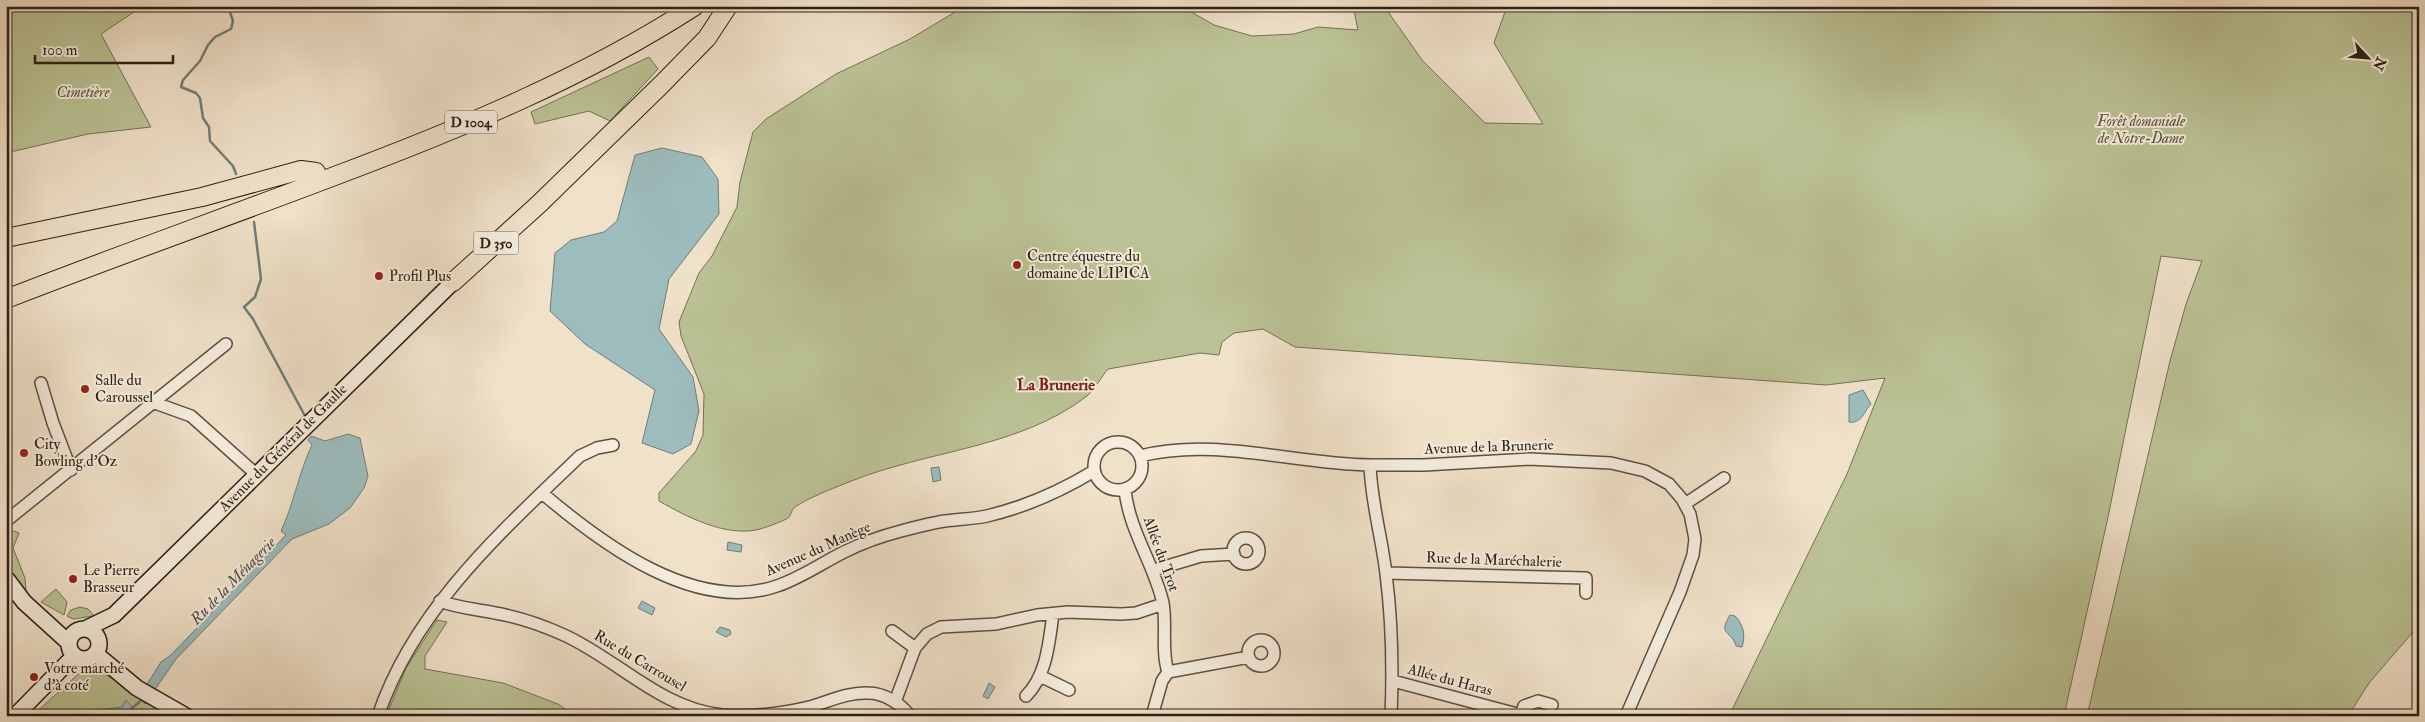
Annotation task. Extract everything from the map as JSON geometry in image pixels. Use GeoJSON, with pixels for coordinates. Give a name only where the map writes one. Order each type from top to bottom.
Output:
{"type":"FeatureCollection","features":[{"type":"Feature","properties":{"kind":"highway","name":"D 1004"},"geometry":{"type":"LineString","coordinates":[[6,289],[427,130],[530,85],[674,6]]}},
{"type":"Feature","properties":{"kind":"highway","name":"D 1004"},"geometry":{"type":"LineString","coordinates":[[6,299],[431,140],[534,94],[636,41],[695,6]]}},
{"type":"Feature","properties":{"kind":"highway","name":"D 350"},"geometry":{"type":"LineString","coordinates":[[453,282],[539,204],[701,44],[728,6]]}},
{"type":"Feature","properties":{"kind":"highway"},"geometry":{"type":"LineString","coordinates":[[6,238],[211,195],[301,170],[316,172]]}},
{"type":"Feature","properties":{"kind":"main road","name":"Avenue du Général de Gaulle"},"geometry":{"type":"LineString","coordinates":[[97,648],[114,615],[453,282]]}},
{"type":"Feature","properties":{"kind":"main road"},"geometry":{"type":"LineString","coordinates":[[7,582],[24,602],[48,622],[71,649],[87,659],[97,648]]}},
{"type":"Feature","properties":{"kind":"main road","name":"Avenue du Général de Gaulle"},"geometry":{"type":"LineString","coordinates":[[82,629],[114,615]]}},
{"type":"Feature","properties":{"kind":"main road"},"geometry":{"type":"LineString","coordinates":[[48,622],[95,633],[97,648],[137,688],[186,716]]}},
{"type":"Feature","properties":{"kind":"main road"},"geometry":{"type":"LineString","coordinates":[[15,716],[71,649],[73,633],[82,629]]}},
{"type":"Feature","properties":{"kind":"street"},"geometry":{"type":"LineString","coordinates":[[6,521],[226,344]]}},
{"type":"Feature","properties":{"kind":"street"},"geometry":{"type":"LineString","coordinates":[[41,384],[71,470]]}},
{"type":"Feature","properties":{"kind":"street"},"geometry":{"type":"LineString","coordinates":[[155,403],[190,416],[256,476]]}},
{"type":"Feature","properties":{"kind":"street"},"geometry":{"type":"LineString","coordinates":[[1112,442],[1129,444],[1140,456],[1143,464],[1138,480],[1125,490],[1109,489],[1096,478],[1094,471],[1096,456],[1106,445],[1112,442]]}},
{"type":"Feature","properties":{"kind":"street"},"geometry":{"type":"LineString","coordinates":[[378,716],[387,691],[407,651],[440,601],[485,549],[580,456],[597,448],[613,445]]}},
{"type":"Feature","properties":{"kind":"street","name":"Avenue de la Brunerie"},"geometry":{"type":"LineString","coordinates":[[1140,456],[1161,451],[1192,449],[1245,451],[1307,461],[1370,465],[1441,464],[1529,459],[1612,463],[1654,474],[1669,484],[1685,504],[1695,539],[1690,566],[1626,716]]}},
{"type":"Feature","properties":{"kind":"street"},"geometry":{"type":"LineString","coordinates":[[1370,465],[1370,484],[1386,573],[1393,681],[1391,716]]}},
{"type":"Feature","properties":{"kind":"street","name":"Avenue du Manège"},"geometry":{"type":"LineString","coordinates":[[542,493],[604,540],[674,580],[704,590],[741,593],[787,582],[877,538],[924,526],[985,517],[1015,508],[1038,500],[1094,471]]}},
{"type":"Feature","properties":{"kind":"street"},"geometry":{"type":"LineString","coordinates":[[1685,504],[1724,478]]}},
{"type":"Feature","properties":{"kind":"street","name":"Allée du Trot"},"geometry":{"type":"LineString","coordinates":[[1125,490],[1126,505],[1139,539],[1154,570],[1163,604],[1168,672],[1162,681],[1152,716]]}},
{"type":"Feature","properties":{"kind":"street"},"geometry":{"type":"LineString","coordinates":[[1154,570],[1201,556],[1234,554]]}},
{"type":"Feature","properties":{"kind":"street","name":"Rue de la Maréchalerie"},"geometry":{"type":"LineString","coordinates":[[1386,573],[1586,578],[1586,593]]}},
{"type":"Feature","properties":{"kind":"street","name":"Rue du Carrousel"},"geometry":{"type":"LineString","coordinates":[[440,601],[454,606],[515,618],[564,635],[606,658],[662,695],[715,714],[758,716],[808,707],[845,696],[868,693],[886,697],[895,702],[910,716]]}},
{"type":"Feature","properties":{"kind":"street"},"geometry":{"type":"LineString","coordinates":[[895,702],[915,648],[927,634],[941,627],[996,624],[1037,615],[1121,614],[1136,612],[1163,604]]}},
{"type":"Feature","properties":{"kind":"street"},"geometry":{"type":"LineString","coordinates":[[1026,696],[1040,676],[1050,642],[1053,614]]}},
{"type":"Feature","properties":{"kind":"street"},"geometry":{"type":"LineString","coordinates":[[892,631],[915,648]]}},
{"type":"Feature","properties":{"kind":"street"},"geometry":{"type":"LineString","coordinates":[[1168,672],[1249,657]]}},
{"type":"Feature","properties":{"kind":"street"},"geometry":{"type":"LineString","coordinates":[[1040,676],[1069,690]]}},
{"type":"Feature","properties":{"kind":"street","name":"Allée du Haras"},"geometry":{"type":"LineString","coordinates":[[1393,681],[1521,715],[1524,706],[1538,701],[1552,705]]}},
{"type":"Feature","properties":{"kind":"green space","name":"Cimetière"},"geometry":{"type":"Polygon","coordinates":[[[6,6],[143,6],[101,34],[151,127],[88,134],[6,153],[6,6]]]}},
{"type":"Feature","properties":{"kind":"green space","name":"Forêt domaniale de Notre-Dame"},"geometry":{"type":"Polygon","coordinates":[[[965,6],[1181,6],[1214,25],[1252,36],[1294,34],[1318,27],[1358,30],[1353,6],[1384,6],[1422,60],[1485,123],[1543,124],[1494,43],[1507,6],[2419,6],[2419,625],[2369,683],[2348,716],[2087,716],[2170,361],[2186,304],[2202,261],[2161,256],[2108,517],[2064,716],[1729,716],[1847,474],[1885,378],[1826,385],[1295,347],[1263,329],[1234,333],[1222,342],[1219,355],[1200,353],[1108,369],[1087,396],[1060,414],[1032,427],[971,447],[879,471],[849,482],[798,505],[786,519],[759,529],[744,531],[719,528],[694,519],[659,501],[659,493],[696,451],[703,435],[704,394],[681,336],[679,322],[699,273],[712,256],[737,207],[740,182],[753,132],[766,119],[836,74],[910,39],[965,6]]]}},
{"type":"Feature","properties":{"kind":"green space"},"geometry":{"type":"Polygon","coordinates":[[[649,57],[658,69],[610,121],[589,111],[535,124],[531,112],[649,57]]]}},
{"type":"Feature","properties":{"kind":"green space"},"geometry":{"type":"Polygon","coordinates":[[[9,529],[19,533],[13,548],[25,578],[26,591],[33,601],[15,579],[6,562],[6,531],[9,529]]]}},
{"type":"Feature","properties":{"kind":"green space"},"geometry":{"type":"Polygon","coordinates":[[[56,589],[67,602],[64,615],[41,602],[56,589]]]}},
{"type":"Feature","properties":{"kind":"green space"},"geometry":{"type":"Polygon","coordinates":[[[80,607],[88,609],[94,616],[73,619],[67,616],[71,610],[80,607]]]}},
{"type":"Feature","properties":{"kind":"green space"},"geometry":{"type":"Polygon","coordinates":[[[437,620],[447,622],[425,656],[425,669],[503,683],[558,704],[575,716],[386,716],[406,668],[437,620]]]}},
{"type":"Feature","properties":{"kind":"green space"},"geometry":{"type":"Polygon","coordinates":[[[92,666],[152,703],[166,716],[32,716],[84,669],[92,666]]]}},
{"type":"Feature","properties":{"kind":"water"},"geometry":{"type":"Polygon","coordinates":[[[662,148],[702,157],[718,179],[719,214],[669,279],[659,329],[693,377],[699,411],[691,444],[673,454],[642,443],[655,390],[585,344],[550,311],[555,253],[571,240],[604,232],[617,221],[635,155],[662,148]]]}},
{"type":"Feature","properties":{"kind":"water"},"geometry":{"type":"Polygon","coordinates":[[[1863,390],[1871,404],[1860,419],[1849,422],[1849,395],[1863,390]]]}},
{"type":"Feature","properties":{"kind":"water"},"geometry":{"type":"Polygon","coordinates":[[[348,434],[360,438],[368,476],[364,488],[350,508],[329,524],[292,539],[176,659],[145,704],[139,697],[161,662],[171,655],[286,535],[281,531],[312,445],[308,440],[311,436],[325,441],[348,434]]]}},
{"type":"Feature","properties":{"kind":"water"},"geometry":{"type":"Polygon","coordinates":[[[939,467],[941,480],[933,482],[931,468],[939,467]]]}},
{"type":"Feature","properties":{"kind":"water"},"geometry":{"type":"Polygon","coordinates":[[[728,542],[742,545],[741,552],[727,550],[728,542]]]}},
{"type":"Feature","properties":{"kind":"water"},"geometry":{"type":"Polygon","coordinates":[[[642,601],[655,608],[652,615],[638,608],[642,601]]]}},
{"type":"Feature","properties":{"kind":"water"},"geometry":{"type":"Polygon","coordinates":[[[1730,615],[1735,616],[1742,626],[1744,638],[1742,647],[1736,646],[1732,637],[1725,630],[1726,622],[1730,615]]]}},
{"type":"Feature","properties":{"kind":"water"},"geometry":{"type":"Polygon","coordinates":[[[720,627],[730,630],[731,634],[726,637],[716,632],[720,627]]]}},
{"type":"Feature","properties":{"kind":"water"},"geometry":{"type":"Polygon","coordinates":[[[989,683],[995,687],[988,699],[983,696],[989,683]]]}},
{"type":"Feature","properties":{"kind":"water"},"geometry":{"type":"Polygon","coordinates":[[[126,700],[140,716],[94,715],[98,710],[122,707],[126,700]]]}},
{"type":"Feature","properties":{"kind":"waterway","name":"Ru de la Ménagerie"},"geometry":{"type":"LineString","coordinates":[[228,6],[233,21],[231,29],[215,37],[208,45],[200,61],[183,80],[181,87],[196,93],[200,98],[203,118],[209,127],[210,141],[233,166],[236,174]]}},
{"type":"Feature","properties":{"kind":"waterway","name":"Ru de la Ménagerie"},"geometry":{"type":"LineString","coordinates":[[254,222],[261,279],[255,297],[244,307],[253,319],[305,416]]}},
{"type":"Feature","properties":{"kind":"waterway","name":"Ru de la Ménagerie"},"geometry":{"type":"LineString","coordinates":[[131,709],[144,698]]}},
{"type":"Feature","properties":{"kind":"place","name":"Centre équestre du domaine de LIPICA"},"geometry":{"type":"Point","coordinates":[1017,265]}},
{"type":"Feature","properties":{"kind":"place","name":"Profil Plus"},"geometry":{"type":"Point","coordinates":[379,276]}},
{"type":"Feature","properties":{"kind":"place","name":"Salle du Caroussel"},"geometry":{"type":"Point","coordinates":[85,389]}},
{"type":"Feature","properties":{"kind":"place","name":"City Bowling d'Oz"},"geometry":{"type":"Point","coordinates":[24,453]}},
{"type":"Feature","properties":{"kind":"place","name":"Le Pierre Brasseur"},"geometry":{"type":"Point","coordinates":[73,579]}},
{"type":"Feature","properties":{"kind":"place","name":"Votre marché d'à coté"},"geometry":{"type":"Point","coordinates":[34,677]}},
{"type":"Feature","properties":{"kind":"district","name":"La Brunerie"},"geometry":{"type":"Point","coordinates":[1056,385]}}]}
